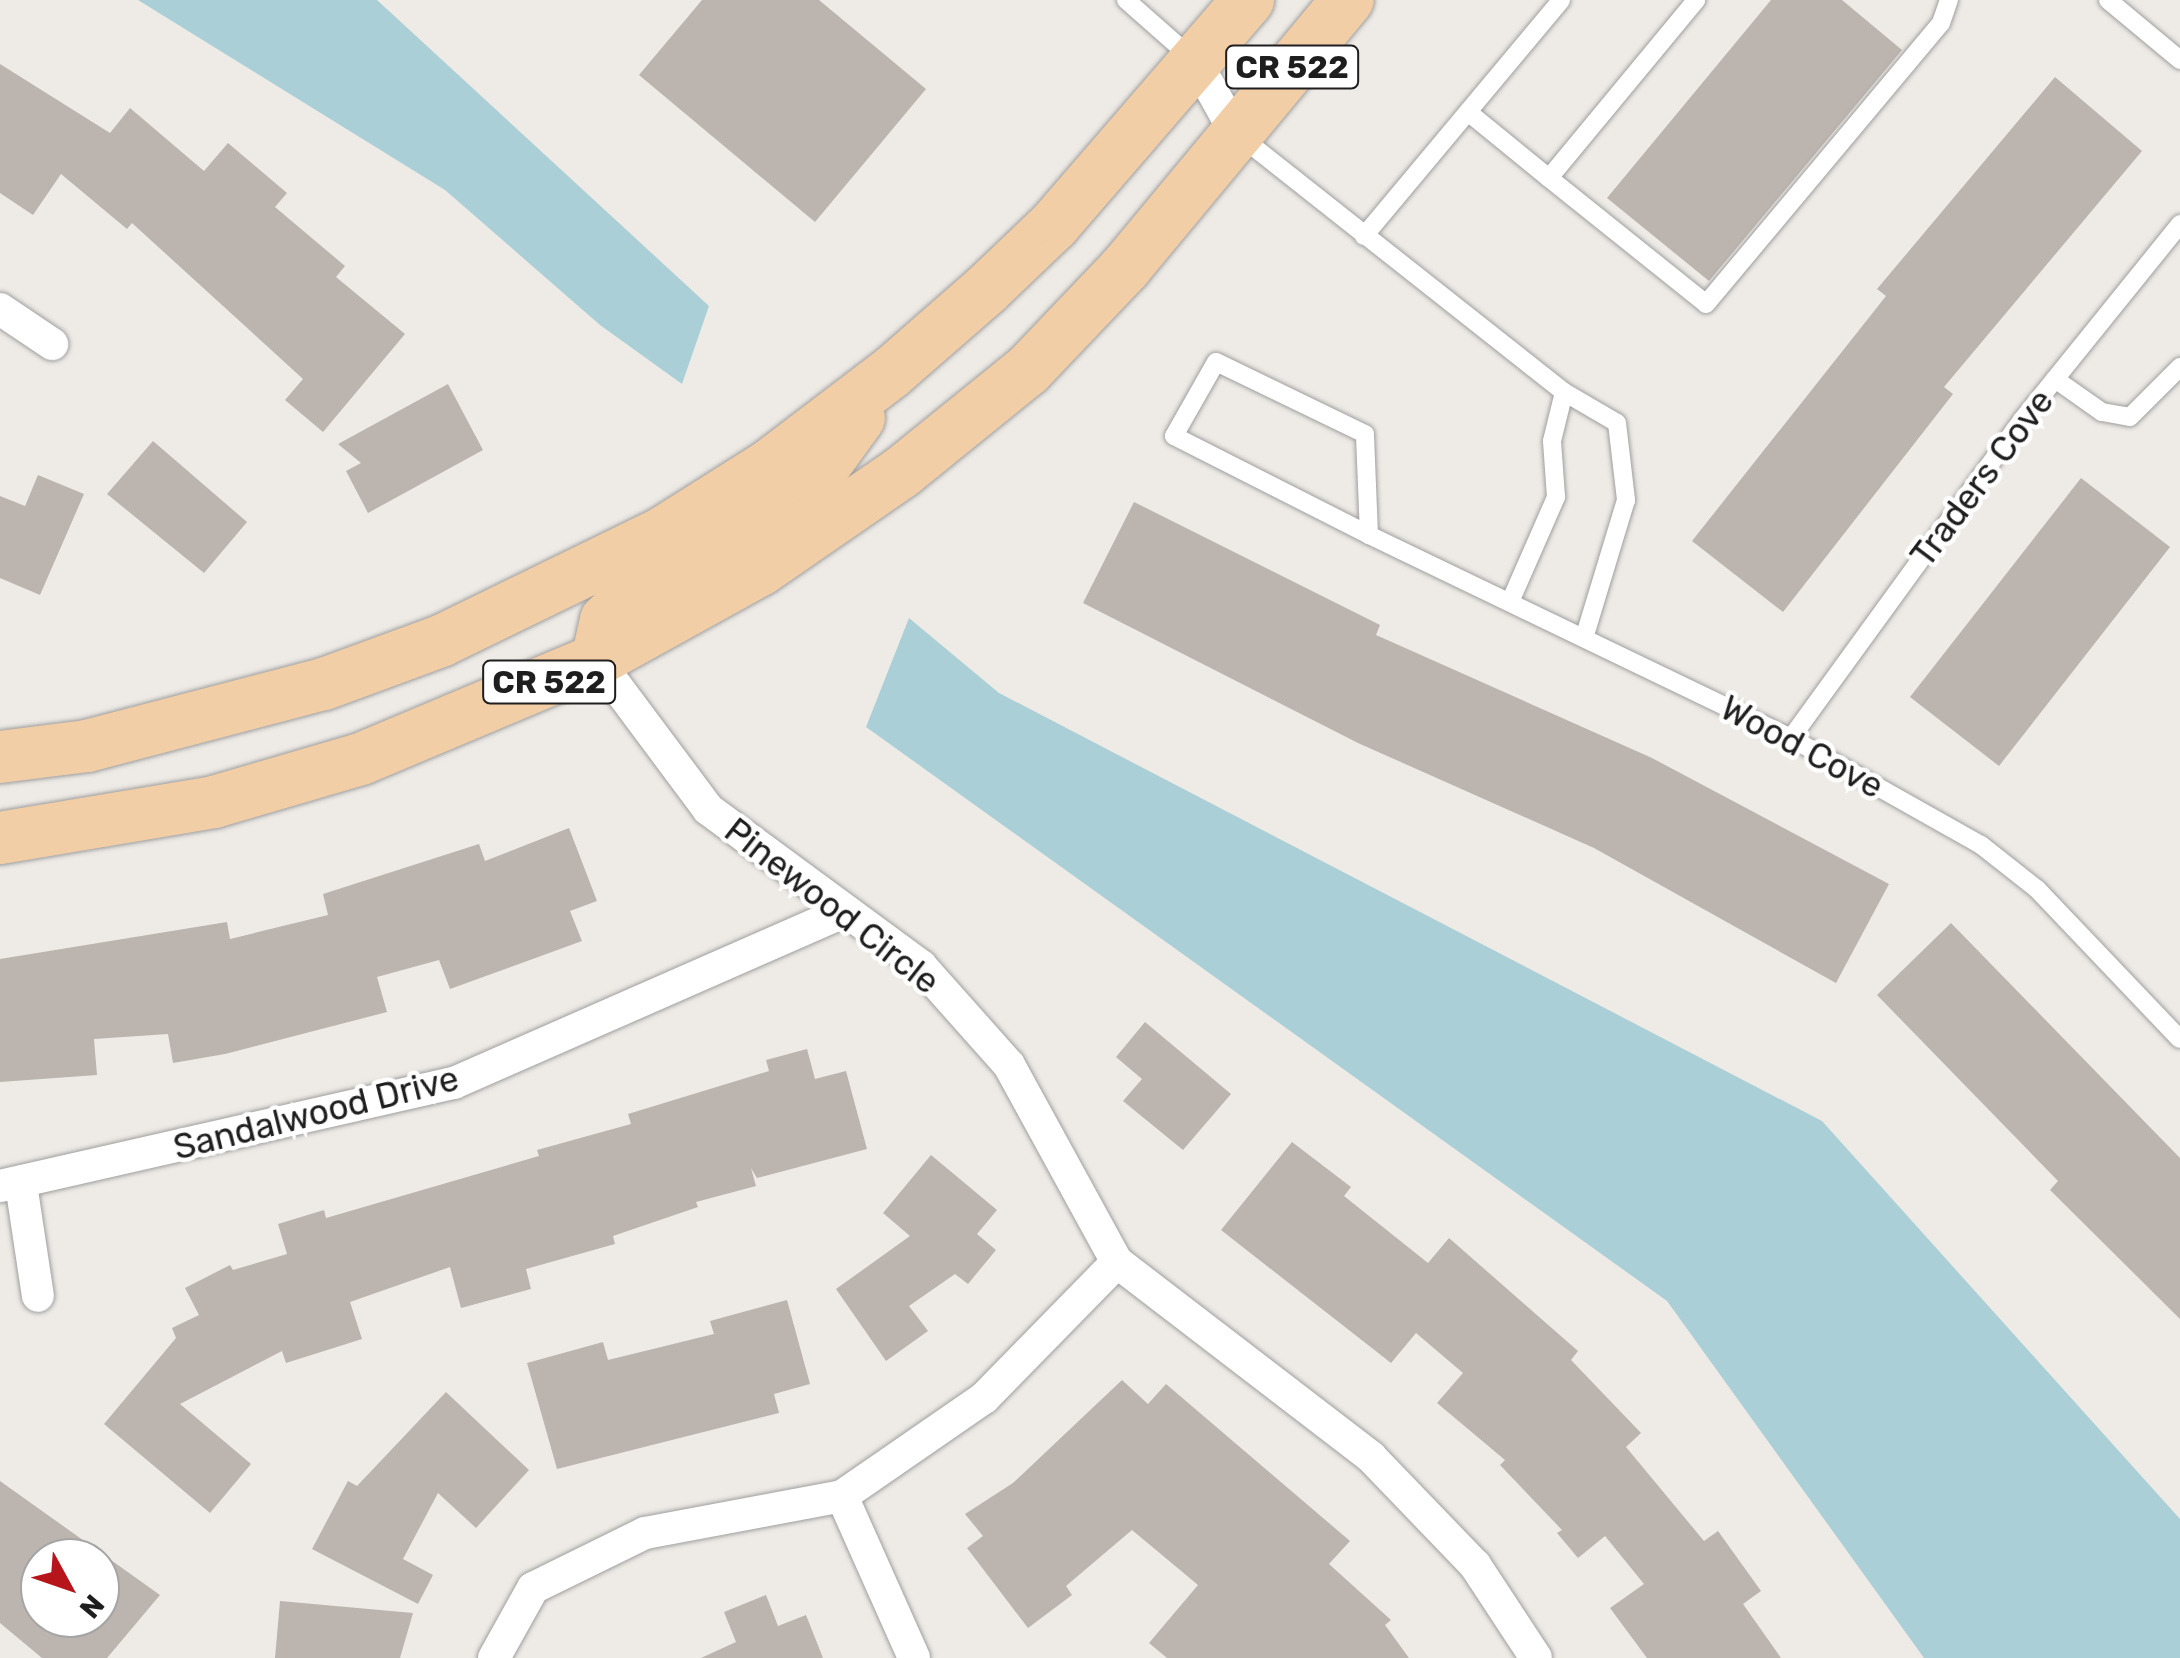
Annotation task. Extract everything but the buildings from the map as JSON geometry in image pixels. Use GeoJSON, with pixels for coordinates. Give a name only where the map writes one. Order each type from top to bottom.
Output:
{"type":"FeatureCollection","features":[{"type":"Feature","properties":{"kind":"main road","name":"CR 522"},"geometry":{"type":"LineString","coordinates":[[0,758],[208,717],[442,641],[664,532],[770,465],[892,372],[1054,225],[1248,0]]}},
{"type":"Feature","properties":{"kind":"main road","name":"CR 522"},"geometry":{"type":"LineString","coordinates":[[0,838],[214,802],[362,759],[597,660],[776,559],[902,472],[1028,370],[1126,267],[1348,0]]}},
{"type":"Feature","properties":{"kind":"main road"},"geometry":{"type":"LineString","coordinates":[[597,660],[606,620],[634,594],[812,483],[892,372]]}},
{"type":"Feature","properties":{"kind":"street"},"geometry":{"type":"LineString","coordinates":[[1196,62],[1236,134]]}},
{"type":"Feature","properties":{"kind":"street"},"geometry":{"type":"LineString","coordinates":[[0,309],[52,344]]}},
{"type":"Feature","properties":{"kind":"street","name":"Pinewood Circle"},"geometry":{"type":"LineString","coordinates":[[597,660],[708,809],[842,913],[921,966],[1009,1066],[1117,1262],[1370,1457],[1474,1565],[1536,1658]]}},
{"type":"Feature","properties":{"kind":"street","name":"Sandalwood Drive"},"geometry":{"type":"LineString","coordinates":[[10,1185],[454,1083],[842,913]]}},
{"type":"Feature","properties":{"kind":"street"},"geometry":{"type":"LineString","coordinates":[[10,1185],[38,1296]]}},
{"type":"Feature","properties":{"kind":"street"},"geometry":{"type":"LineString","coordinates":[[494,1658],[533,1588],[645,1533],[842,1496],[984,1398],[1117,1262]]}},
{"type":"Feature","properties":{"kind":"street"},"geometry":{"type":"LineString","coordinates":[[842,1496],[914,1658]]}},
{"type":"Feature","properties":{"kind":"lane"},"geometry":{"type":"LineString","coordinates":[[1126,0],[1196,62]]}},
{"type":"Feature","properties":{"kind":"lane"},"geometry":{"type":"LineString","coordinates":[[1364,236],[1561,0]]}},
{"type":"Feature","properties":{"kind":"lane"},"geometry":{"type":"LineString","coordinates":[[1549,178],[1696,0]]}},
{"type":"Feature","properties":{"kind":"lane"},"geometry":{"type":"LineString","coordinates":[[1468,112],[1706,304],[1941,22],[1949,0]]}},
{"type":"Feature","properties":{"kind":"lane"},"geometry":{"type":"LineString","coordinates":[[2108,0],[2180,60]]}},
{"type":"Feature","properties":{"kind":"lane"},"geometry":{"type":"LineString","coordinates":[[1236,134],[1564,392],[1616,423],[1626,500],[1584,638]]}},
{"type":"Feature","properties":{"kind":"lane","name":"Traders Cove"},"geometry":{"type":"LineString","coordinates":[[1792,738],[2055,379],[2180,224]]}},
{"type":"Feature","properties":{"kind":"lane","name":"Wood Cove"},"geometry":{"type":"LineString","coordinates":[[1369,535],[1365,434],[1216,362],[1174,436],[1369,535],[1792,738],[1996,856],[2038,889],[2180,1039]]}},
{"type":"Feature","properties":{"kind":"lane"},"geometry":{"type":"LineString","coordinates":[[2055,379],[2102,412],[2130,416],[2154,399],[2180,367]]}},
{"type":"Feature","properties":{"kind":"lane"},"geometry":{"type":"LineString","coordinates":[[1510,602],[1556,497],[1552,441],[1564,392]]}},
{"type":"Feature","properties":{"kind":"water"},"geometry":{"type":"Polygon","coordinates":[[[138,0],[377,0],[709,306],[682,384],[600,325],[445,190],[138,0]]]}},
{"type":"Feature","properties":{"kind":"water"},"geometry":{"type":"Polygon","coordinates":[[[909,618],[999,693],[1822,1121],[2180,1519],[2180,1658],[1924,1658],[1667,1301],[866,727],[909,618]]]}}]}
